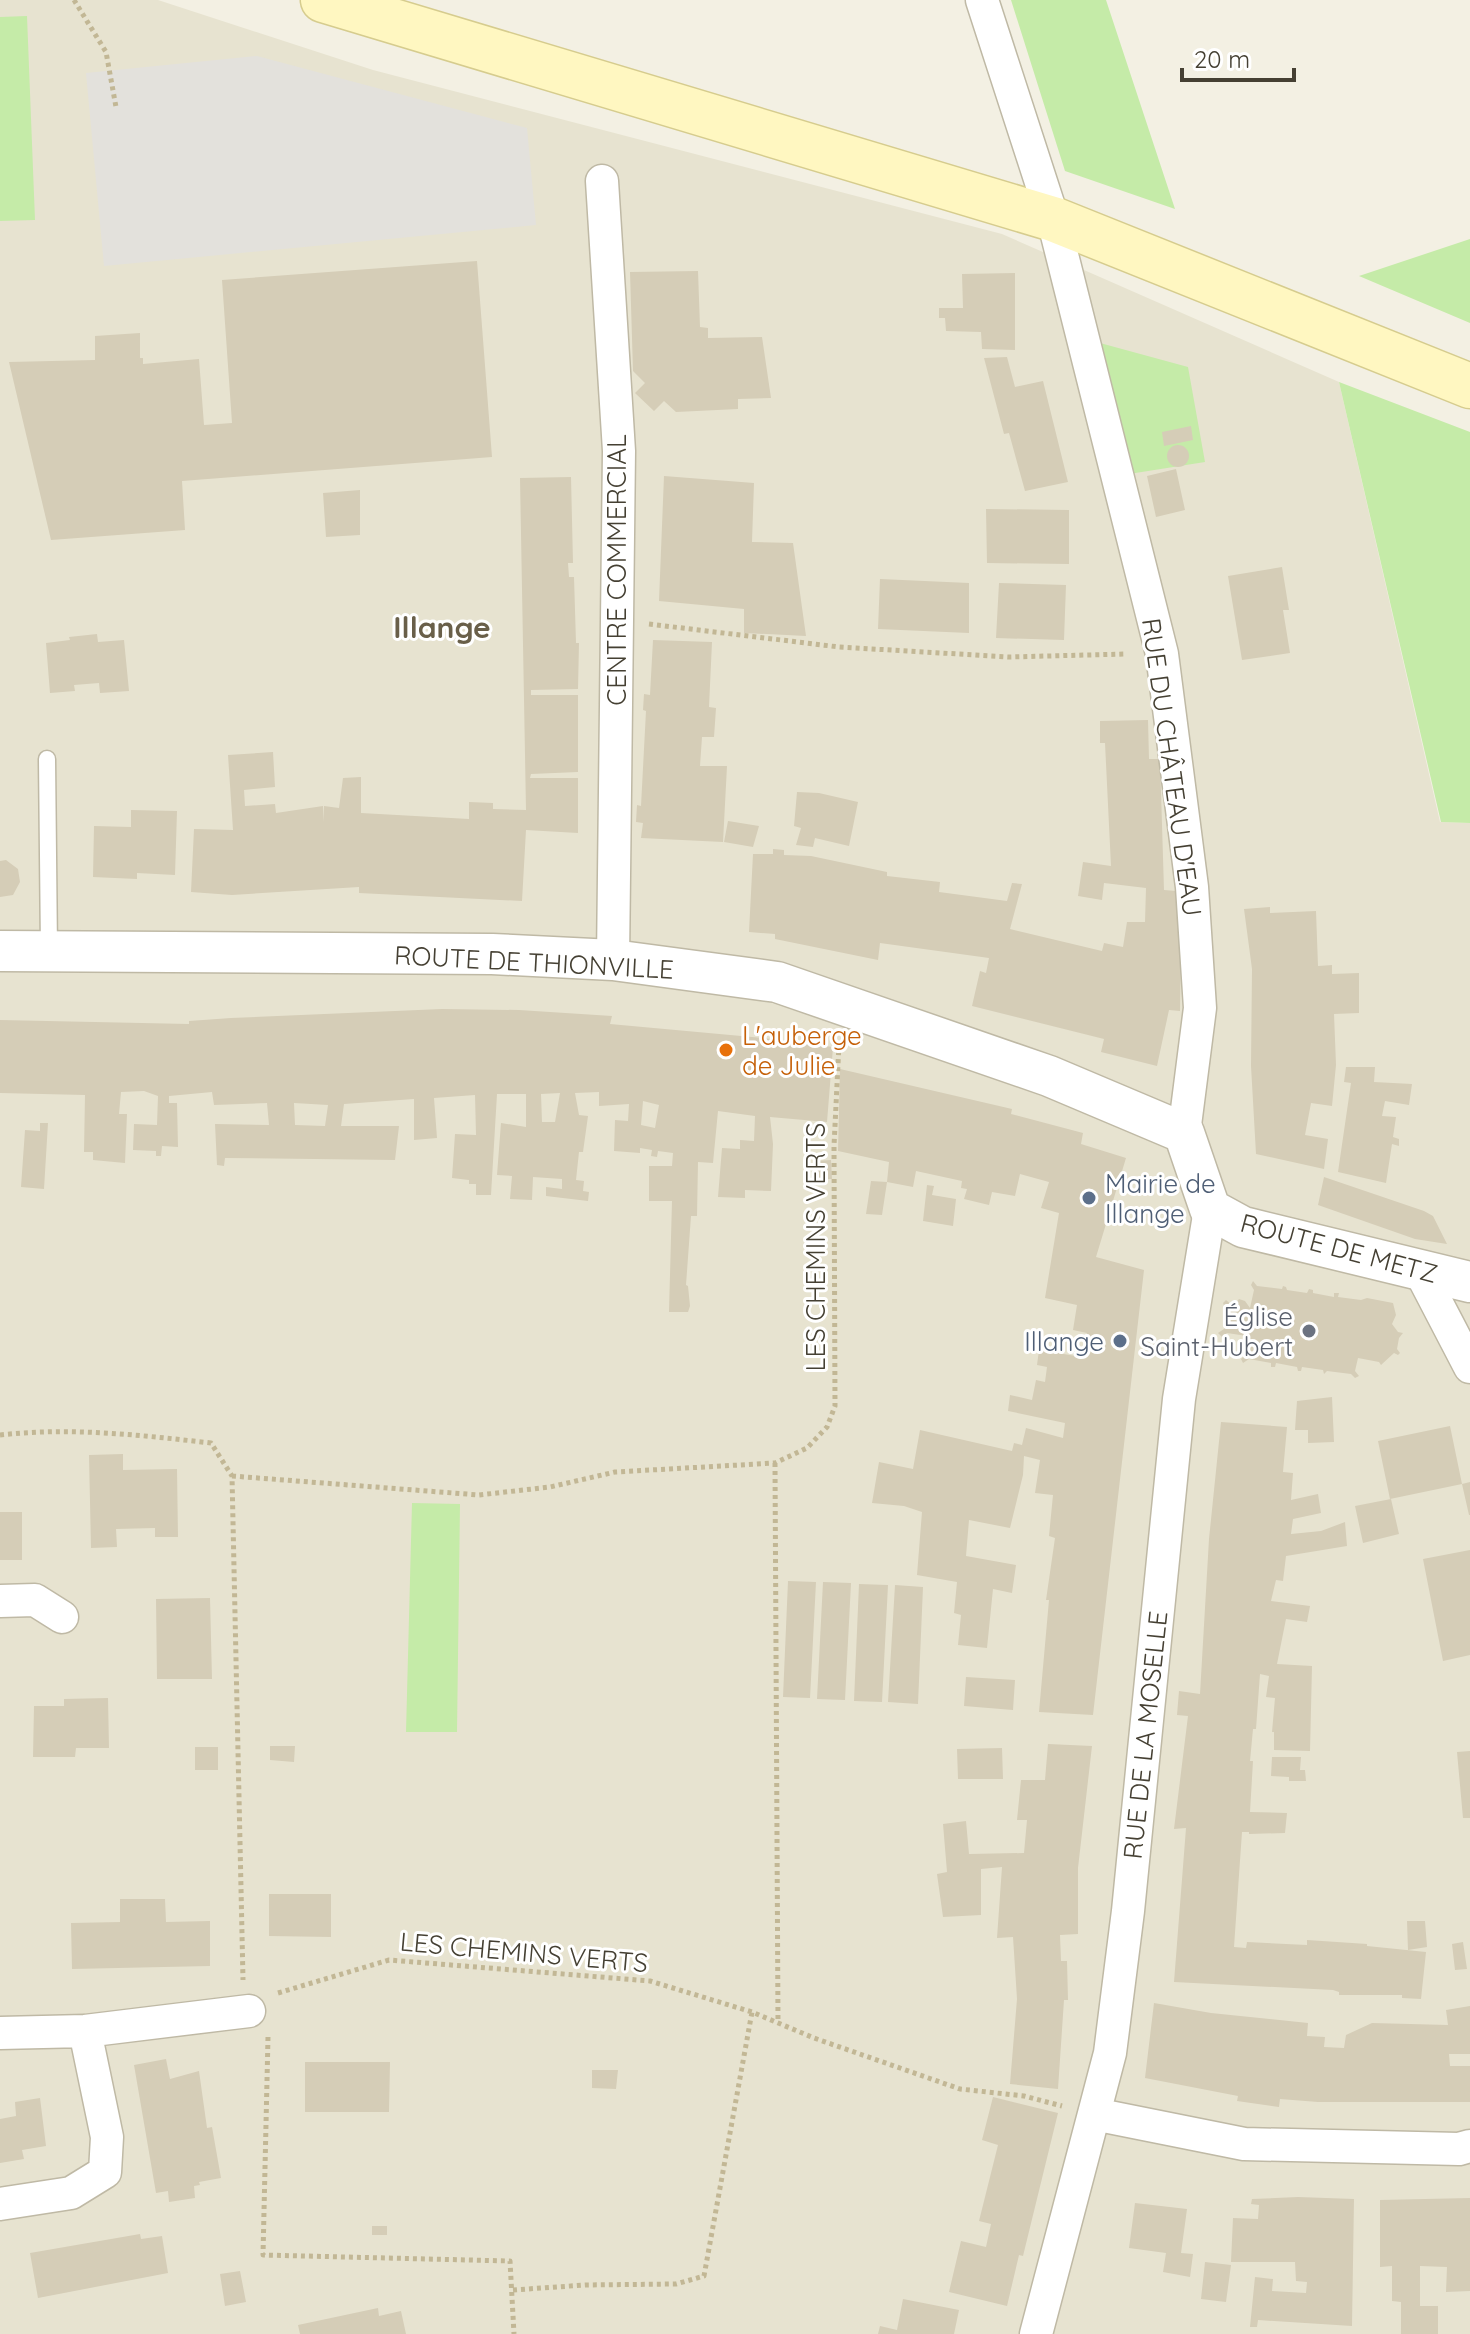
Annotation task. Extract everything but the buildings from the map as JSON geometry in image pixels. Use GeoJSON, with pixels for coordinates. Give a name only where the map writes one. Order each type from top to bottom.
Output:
{"type":"FeatureCollection","features":[{"type":"Feature","properties":{"kind":"main road"},"geometry":{"type":"LineString","coordinates":[[323,0],[1053,219],[1470,386]]}},
{"type":"Feature","properties":{"kind":"street","name":"RUE DU CHÂTEAU D'EAU"},"geometry":{"type":"LineString","coordinates":[[982,0],[1053,219],[1162,654],[1192,887],[1200,1008],[1184,1133]]}},
{"type":"Feature","properties":{"kind":"street","name":"CENTRE COMMERCIAL"},"geometry":{"type":"LineString","coordinates":[[602,181],[619,451],[613,960]]}},
{"type":"Feature","properties":{"kind":"street","name":"ROUTE DE THIONVILLE"},"geometry":{"type":"LineString","coordinates":[[0,951],[492,954],[613,960],[777,982],[1049,1076],[1184,1133]]}},
{"type":"Feature","properties":{"kind":"street","name":"RUE DE LA MOSELLE"},"geometry":{"type":"LineString","coordinates":[[1036,2334],[1110,2053],[1128,1911],[1179,1399],[1210,1209],[1184,1133]]}},
{"type":"Feature","properties":{"kind":"street","name":"ROUTE DE METZ"},"geometry":{"type":"LineString","coordinates":[[1210,1209],[1243,1227],[1470,1282]]}},
{"type":"Feature","properties":{"kind":"street"},"geometry":{"type":"LineString","coordinates":[[1419,1269],[1470,1367]]}},
{"type":"Feature","properties":{"kind":"street"},"geometry":{"type":"LineString","coordinates":[[0,1601],[35,1600],[62,1617]]}},
{"type":"Feature","properties":{"kind":"street"},"geometry":{"type":"LineString","coordinates":[[0,2033],[85,2031],[246,2011]]}},
{"type":"Feature","properties":{"kind":"street"},"geometry":{"type":"LineString","coordinates":[[0,2204],[71,2193],[105,2172],[107,2137],[85,2031]]}},
{"type":"Feature","properties":{"kind":"street"},"geometry":{"type":"LineString","coordinates":[[1094,2114],[1244,2144],[1459,2149],[1470,2146]]}},
{"type":"Feature","properties":{"kind":"lane"},"geometry":{"type":"LineString","coordinates":[[47,759],[49,952]]}},
{"type":"Feature","properties":{"kind":"path"},"geometry":{"type":"LineString","coordinates":[[74,0],[106,52],[116,107]]}},
{"type":"Feature","properties":{"kind":"path"},"geometry":{"type":"LineString","coordinates":[[617,620],[839,647],[1009,657],[1162,654]]}},
{"type":"Feature","properties":{"kind":"path","name":"LES CHEMINS VERTS"},"geometry":{"type":"LineString","coordinates":[[232,1476],[479,1495],[550,1487],[615,1472],[775,1463],[807,1448],[827,1427],[835,1406],[834,1146],[840,1040],[835,1002]]}},
{"type":"Feature","properties":{"kind":"path"},"geometry":{"type":"LineString","coordinates":[[0,1435],[35,1431],[89,1431],[211,1443],[232,1476],[246,2011],[269,2039],[263,2255],[510,2261],[514,2334]]}},
{"type":"Feature","properties":{"kind":"path"},"geometry":{"type":"LineString","coordinates":[[775,1463],[778,2022]]}},
{"type":"Feature","properties":{"kind":"path","name":"LES CHEMINS VERTS"},"geometry":{"type":"LineString","coordinates":[[246,2011],[280,1992],[389,1960],[650,1981],[752,2012],[814,2038],[960,2089],[1024,2096],[1094,2114]]}},
{"type":"Feature","properties":{"kind":"path"},"geometry":{"type":"LineString","coordinates":[[513,2290],[676,2284],[704,2276],[752,2012]]}},
{"type":"Feature","properties":{"kind":"shaded area"},"geometry":{"type":"Polygon","coordinates":[[[0,0],[158,0],[373,70],[1002,234],[1339,382],[1440,822],[1470,823],[1470,2334],[0,2334],[0,0]]]}},
{"type":"Feature","properties":{"kind":"shaded area"},"geometry":{"type":"Polygon","coordinates":[[[257,56],[527,128],[536,225],[104,266],[86,73],[257,56]]]}},
{"type":"Feature","properties":{"kind":"green space"},"geometry":{"type":"Polygon","coordinates":[[[1011,0],[1106,0],[1175,209],[1065,171],[1011,0]]]}},
{"type":"Feature","properties":{"kind":"green space"},"geometry":{"type":"Polygon","coordinates":[[[27,16],[35,220],[0,221],[0,17],[27,16]]]}},
{"type":"Feature","properties":{"kind":"green space"},"geometry":{"type":"Polygon","coordinates":[[[1470,239],[1470,323],[1359,276],[1470,239]]]}},
{"type":"Feature","properties":{"kind":"green space"},"geometry":{"type":"Polygon","coordinates":[[[1100,343],[1188,367],[1205,462],[1129,474],[1100,343]]]}},
{"type":"Feature","properties":{"kind":"green space"},"geometry":{"type":"Polygon","coordinates":[[[1339,382],[1470,432],[1470,823],[1441,822],[1339,382]]]}},
{"type":"Feature","properties":{"kind":"green space"},"geometry":{"type":"Polygon","coordinates":[[[412,1503],[460,1504],[457,1732],[406,1732],[412,1503]]]}},
{"type":"Feature","properties":{"kind":"place","name":"L'auberge de Julie"},"geometry":{"type":"Point","coordinates":[726,1050]}},
{"type":"Feature","properties":{"kind":"place","name":"Mairie de Illange"},"geometry":{"type":"Point","coordinates":[1089,1198]}},
{"type":"Feature","properties":{"kind":"place","name":"Église Saint-Hubert"},"geometry":{"type":"Point","coordinates":[1309,1331]}},
{"type":"Feature","properties":{"kind":"place","name":"Illange"},"geometry":{"type":"Point","coordinates":[1120,1341]}},
{"type":"Feature","properties":{"kind":"district","name":"Illange"},"geometry":{"type":"Point","coordinates":[442,627]}}]}
